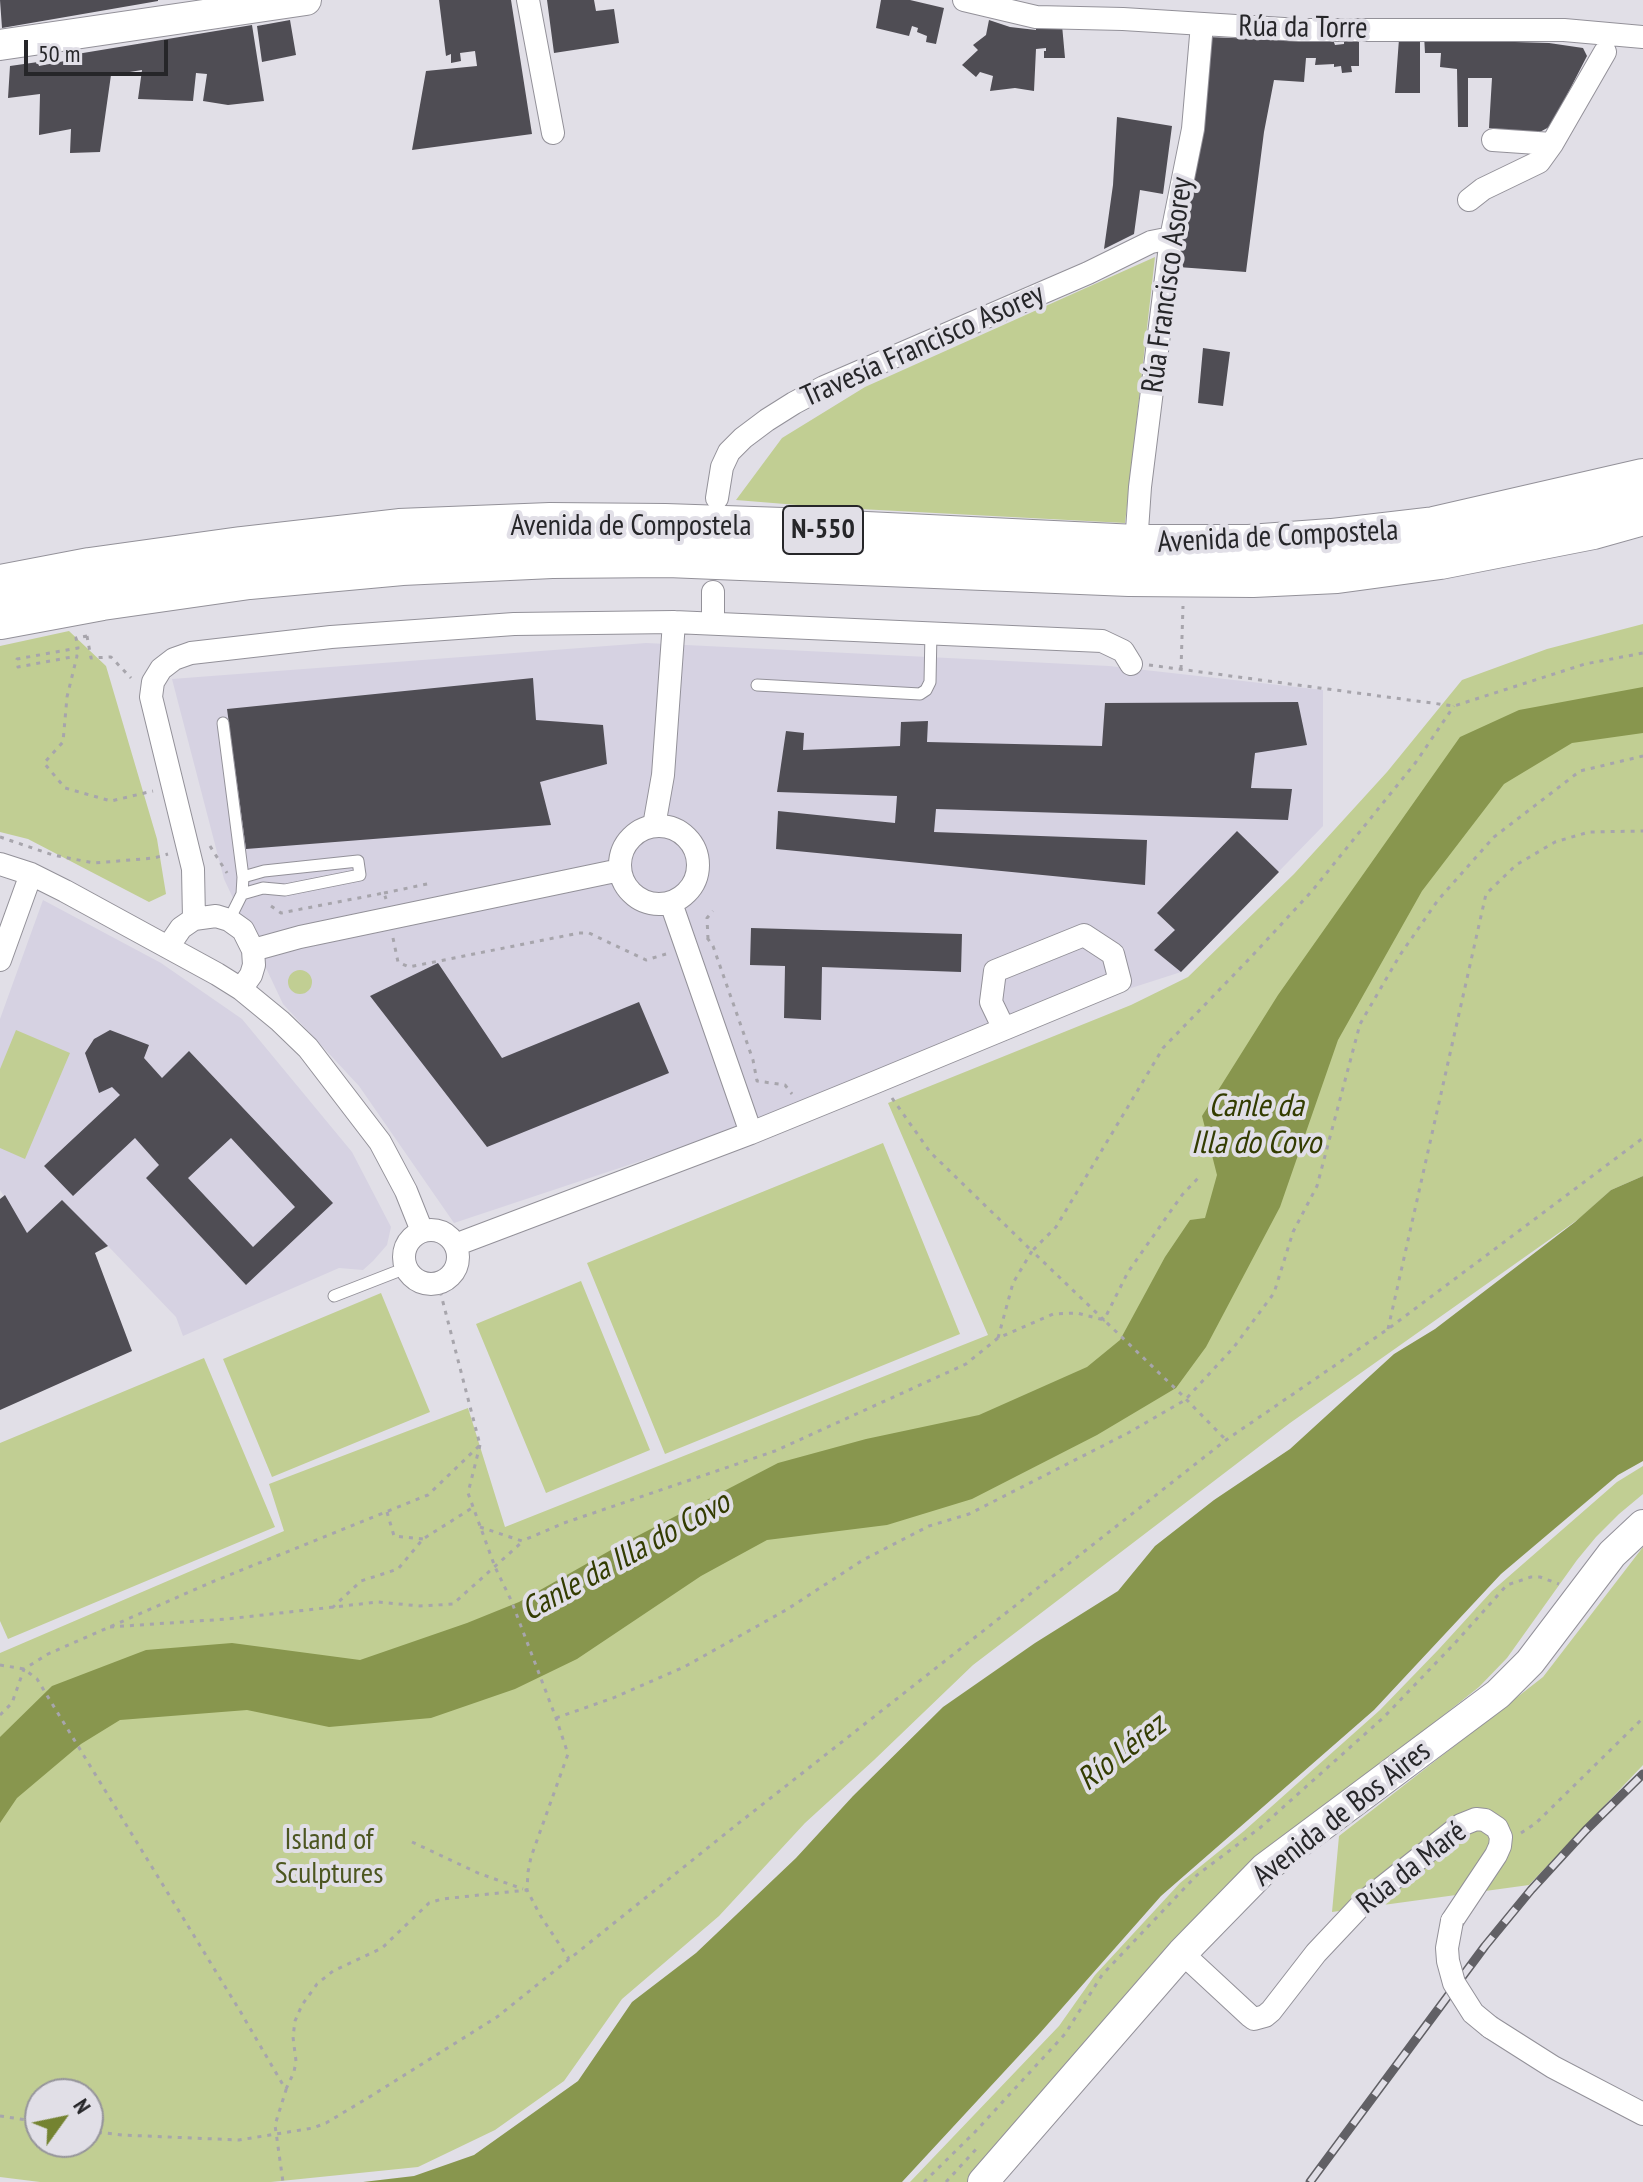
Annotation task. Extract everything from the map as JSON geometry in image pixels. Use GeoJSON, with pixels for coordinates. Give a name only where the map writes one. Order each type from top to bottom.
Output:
{"type":"FeatureCollection","features":[{"type":"Feature","properties":{"kind":"highway","name":"Avenida de Compostela"},"geometry":{"type":"LineString","coordinates":[[0,585],[90,568],[399,529],[550,523],[965,535],[1136,545],[1249,545],[1434,527],[1643,479]]}},
{"type":"Feature","properties":{"kind":"highway","name":"Avenida de Compostela"},"geometry":{"type":"LineString","coordinates":[[0,619],[102,600],[249,579],[402,565],[552,558],[668,557],[1129,576],[1253,577],[1337,573],[1440,559],[1593,529],[1643,515]]}},
{"type":"Feature","properties":{"kind":"street"},"geometry":{"type":"LineString","coordinates":[[0,45],[306,0]]}},
{"type":"Feature","properties":{"kind":"street"},"geometry":{"type":"LineString","coordinates":[[528,0],[553,133]]}},
{"type":"Feature","properties":{"kind":"street","name":"Rúa da Torre"},"geometry":{"type":"LineString","coordinates":[[964,0],[1036,17],[1300,30],[1527,30],[1600,42],[1643,37]]}},
{"type":"Feature","properties":{"kind":"street","name":"Rúa Francisco Asorey"},"geometry":{"type":"LineString","coordinates":[[1136,545],[1140,487],[1171,238],[1193,129],[1202,24]]}},
{"type":"Feature","properties":{"kind":"street"},"geometry":{"type":"LineString","coordinates":[[1469,200],[1483,189],[1539,162],[1552,144],[1600,42],[1630,48],[1643,43]]}},
{"type":"Feature","properties":{"kind":"street"},"geometry":{"type":"LineString","coordinates":[[1493,140],[1552,144]]}},
{"type":"Feature","properties":{"kind":"street","name":"Travesía Francisco Asorey"},"geometry":{"type":"LineString","coordinates":[[717,498],[722,467],[729,452],[743,438],[794,403],[1151,242],[1171,238]]}},
{"type":"Feature","properties":{"kind":"street"},"geometry":{"type":"LineString","coordinates":[[713,592],[713,623]]}},
{"type":"Feature","properties":{"kind":"street"},"geometry":{"type":"LineString","coordinates":[[654,826],[663,775],[674,622]]}},
{"type":"Feature","properties":{"kind":"street"},"geometry":{"type":"LineString","coordinates":[[194,919],[193,869],[151,697],[153,682],[161,669],[174,659],[191,653],[331,637],[514,624],[674,622],[1102,641],[1123,651],[1131,664]]}},
{"type":"Feature","properties":{"kind":"street"},"geometry":{"type":"LineString","coordinates":[[654,826],[667,826],[689,839],[699,863],[692,888],[683,898],[657,905],[644,902],[633,894],[624,883],[620,870],[625,846],[642,830],[654,826]]}},
{"type":"Feature","properties":{"kind":"street"},"geometry":{"type":"LineString","coordinates":[[0,864],[31,874],[168,947],[241,989],[280,1021],[348,1098],[380,1142],[406,1191],[422,1231]]}},
{"type":"Feature","properties":{"kind":"street"},"geometry":{"type":"LineString","coordinates":[[253,950],[300,937],[620,870]]}},
{"type":"Feature","properties":{"kind":"street"},"geometry":{"type":"LineString","coordinates":[[0,960],[31,874]]}},
{"type":"Feature","properties":{"kind":"street"},"geometry":{"type":"LineString","coordinates":[[671,903],[751,1133]]}},
{"type":"Feature","properties":{"kind":"street"},"geometry":{"type":"LineString","coordinates":[[168,947],[181,928],[194,919],[216,916],[229,920],[243,930],[253,950],[251,975],[241,989]]}},
{"type":"Feature","properties":{"kind":"street"},"geometry":{"type":"LineString","coordinates":[[455,1245],[751,1133],[801,1113],[876,1082],[1120,981],[1113,954],[1084,935],[995,971],[991,1002],[1004,1029]]}},
{"type":"Feature","properties":{"kind":"street"},"geometry":{"type":"LineString","coordinates":[[438,1230],[451,1238],[455,1245],[458,1252],[456,1268],[445,1280],[428,1284],[412,1276],[406,1268],[404,1250],[414,1235],[422,1231],[438,1230]]}},
{"type":"Feature","properties":{"kind":"street","name":"Avenida de Bos Aires"},"geometry":{"type":"LineString","coordinates":[[983,2182],[1182,1953],[1265,1868],[1498,1694],[1530,1662],[1612,1554],[1643,1525]]}},
{"type":"Feature","properties":{"kind":"street","name":"Rúa da Maré"},"geometry":{"type":"LineString","coordinates":[[1182,1953],[1250,2016],[1260,2018],[1271,2011],[1316,1953],[1364,1902],[1461,1825],[1476,1819],[1485,1820],[1497,1828],[1501,1837],[1496,1855],[1452,1921],[1447,1948],[1454,1983],[1473,2013],[1490,2027],[1553,2067],[1643,2114]]}},
{"type":"Feature","properties":{"kind":"lane"},"geometry":{"type":"LineString","coordinates":[[757,685],[920,694],[930,682],[931,632]]}},
{"type":"Feature","properties":{"kind":"lane"},"geometry":{"type":"LineString","coordinates":[[223,723],[245,887]]}},
{"type":"Feature","properties":{"kind":"lane"},"geometry":{"type":"LineString","coordinates":[[229,920],[245,887],[264,871],[358,861],[360,875],[285,890],[245,887]]}},
{"type":"Feature","properties":{"kind":"lane"},"geometry":{"type":"LineString","coordinates":[[334,1296],[406,1268]]}},
{"type":"Feature","properties":{"kind":"path"},"geometry":{"type":"LineString","coordinates":[[1181,669],[1183,602]]}},
{"type":"Feature","properties":{"kind":"path"},"geometry":{"type":"LineString","coordinates":[[151,697],[111,657],[91,658],[87,636],[76,638],[78,648],[17,659],[18,667],[77,656],[67,697],[63,742],[44,763],[65,788],[111,801],[172,786]]}},
{"type":"Feature","properties":{"kind":"path"},"geometry":{"type":"LineString","coordinates":[[1131,664],[1454,706],[1585,664],[1643,653]]}},
{"type":"Feature","properties":{"kind":"path"},"geometry":{"type":"LineString","coordinates":[[998,1338],[1013,1283],[1032,1251],[1056,1227],[1163,1048],[1312,891],[1416,762],[1454,706]]}},
{"type":"Feature","properties":{"kind":"path"},"geometry":{"type":"LineString","coordinates":[[556,1718],[613,1698],[684,1667],[786,1610],[863,1560],[929,1526],[969,1514],[1128,1433],[1185,1400],[1234,1347],[1274,1293],[1293,1232],[1317,1186],[1360,1024],[1400,955],[1438,900],[1494,837],[1580,771],[1643,756]]}},
{"type":"Feature","properties":{"kind":"path"},"geometry":{"type":"LineString","coordinates":[[1388,1329],[1486,894],[1516,865],[1555,842],[1589,832],[1643,831]]}},
{"type":"Feature","properties":{"kind":"path"},"geometry":{"type":"LineString","coordinates":[[0,837],[53,855],[94,863],[154,858],[209,845],[229,877],[281,913],[432,883]]}},
{"type":"Feature","properties":{"kind":"path"},"geometry":{"type":"LineString","coordinates":[[384,893],[398,962],[409,967],[579,933],[589,933],[646,960],[708,939]]}},
{"type":"Feature","properties":{"kind":"path"},"geometry":{"type":"LineString","coordinates":[[713,911],[707,918],[708,939],[753,1060],[757,1081],[785,1085],[801,1113]]}},
{"type":"Feature","properties":{"kind":"path"},"geometry":{"type":"LineString","coordinates":[[876,1082],[878,1088],[896,1102],[930,1152],[1226,1440]]}},
{"type":"Feature","properties":{"kind":"path"},"geometry":{"type":"LineString","coordinates":[[104,2133],[239,2140],[313,2128],[371,2096],[497,2017],[1226,1440],[1388,1329],[1643,1138]]}},
{"type":"Feature","properties":{"kind":"path"},"geometry":{"type":"LineString","coordinates":[[1104,1320],[1128,1272],[1182,1195],[1201,1175]]}},
{"type":"Feature","properties":{"kind":"path"},"geometry":{"type":"LineString","coordinates":[[438,1283],[480,1445],[468,1493],[568,1754],[531,1857],[527,1890],[569,1959]]}},
{"type":"Feature","properties":{"kind":"path"},"geometry":{"type":"LineString","coordinates":[[106,1627],[227,1619],[378,1602],[420,1606],[453,1604],[522,1541],[564,1523],[775,1451],[966,1364],[998,1338],[1053,1314],[1077,1313],[1104,1320]]}},
{"type":"Feature","properties":{"kind":"path"},"geometry":{"type":"LineString","coordinates":[[0,1715],[12,1703],[24,1669],[48,1654],[212,1582],[428,1495],[480,1445]]}},
{"type":"Feature","properties":{"kind":"path"},"geometry":{"type":"LineString","coordinates":[[332,1608],[361,1581],[398,1569],[423,1539],[473,1507]]}},
{"type":"Feature","properties":{"kind":"path"},"geometry":{"type":"LineString","coordinates":[[387,1512],[394,1536],[423,1539]]}},
{"type":"Feature","properties":{"kind":"path"},"geometry":{"type":"LineString","coordinates":[[480,1527],[522,1541]]}},
{"type":"Feature","properties":{"kind":"path"},"geometry":{"type":"LineString","coordinates":[[924,2182],[975,2132],[1065,2034],[1102,1975],[1197,1875],[1261,1827],[1384,1717],[1507,1585],[1540,1577],[1566,1587]]}},
{"type":"Feature","properties":{"kind":"path"},"geometry":{"type":"LineString","coordinates":[[0,1665],[24,1669],[37,1679],[286,2090]]}},
{"type":"Feature","properties":{"kind":"path"},"geometry":{"type":"LineString","coordinates":[[1501,1837],[1518,1834],[1536,1823],[1643,1718]]}},
{"type":"Feature","properties":{"kind":"path"},"geometry":{"type":"LineString","coordinates":[[412,1842],[478,1873],[527,1890]]}},
{"type":"Feature","properties":{"kind":"path"},"geometry":{"type":"LineString","coordinates":[[283,2182],[275,2125],[294,2072],[295,2021],[317,1984],[333,1971],[382,1948],[429,1903],[527,1890]]}},
{"type":"Feature","properties":{"kind":"path"},"geometry":{"type":"LineString","coordinates":[[0,2116],[24,2120]]}},
{"type":"Feature","properties":{"kind":"shaded area"},"geometry":{"type":"Polygon","coordinates":[[[646,643],[1109,666],[1323,690],[1323,826],[1181,972],[1004,1029],[791,1111],[454,1223],[359,1086],[283,1004],[224,879],[172,679],[646,643]]]}},
{"type":"Feature","properties":{"kind":"shaded area"},"geometry":{"type":"Polygon","coordinates":[[[43,900],[161,963],[242,1019],[352,1152],[391,1227],[387,1245],[363,1270],[339,1268],[183,1336],[176,1317],[108,1246],[27,1233],[0,1190],[0,1019],[43,900]]]}},
{"type":"Feature","properties":{"kind":"green space"},"geometry":{"type":"Polygon","coordinates":[[[1155,257],[1125,523],[736,500],[782,438],[865,387],[1155,257]]]}},
{"type":"Feature","properties":{"kind":"green space","name":"Island of Sculptures"},"geometry":{"type":"Polygon","coordinates":[[[1643,624],[1643,1176],[1611,1190],[1580,1218],[1290,1423],[973,1665],[805,1823],[719,1916],[622,1999],[564,2081],[495,2130],[418,2167],[271,2182],[40,2182],[0,2177],[0,1653],[284,1531],[269,1484],[468,1408],[505,1527],[988,1335],[888,1103],[1131,1005],[1188,977],[1294,874],[1387,772],[1462,680],[1547,649],[1643,624]]]}},
{"type":"Feature","properties":{"kind":"green space"},"geometry":{"type":"Polygon","coordinates":[[[69,631],[106,666],[157,839],[166,894],[149,902],[28,839],[0,832],[0,646],[69,631]]]}},
{"type":"Feature","properties":{"kind":"green space"},"geometry":{"type":"Polygon","coordinates":[[[300,970],[308,974],[312,982],[308,990],[300,994],[292,990],[288,982],[292,974],[300,970]]]}},
{"type":"Feature","properties":{"kind":"green space"},"geometry":{"type":"Polygon","coordinates":[[[16,1030],[70,1053],[25,1159],[0,1148],[0,1069],[16,1030]]]}},
{"type":"Feature","properties":{"kind":"green space"},"geometry":{"type":"Polygon","coordinates":[[[883,1143],[960,1334],[665,1454],[587,1263],[883,1143]]]}},
{"type":"Feature","properties":{"kind":"green space"},"geometry":{"type":"Polygon","coordinates":[[[581,1281],[650,1450],[546,1493],[476,1324],[581,1281]]]}},
{"type":"Feature","properties":{"kind":"green space"},"geometry":{"type":"Polygon","coordinates":[[[381,1293],[430,1412],[272,1477],[223,1359],[381,1293]]]}},
{"type":"Feature","properties":{"kind":"green space"},"geometry":{"type":"Polygon","coordinates":[[[204,1358],[275,1527],[8,1639],[0,1621],[0,1443],[204,1358]]]}},
{"type":"Feature","properties":{"kind":"green space"},"geometry":{"type":"Polygon","coordinates":[[[1643,1466],[1643,1494],[1596,1537],[1507,1658],[1479,1687],[1261,1860],[967,2182],[910,2182],[1059,2026],[1095,1975],[1180,1883],[1244,1831],[1380,1710],[1492,1591],[1617,1482],[1643,1466]]]}},
{"type":"Feature","properties":{"kind":"green space"},"geometry":{"type":"Polygon","coordinates":[[[1643,1547],[1643,1765],[1529,1885],[1332,1912],[1339,1836],[1543,1677],[1643,1547]]]}},
{"type":"Feature","properties":{"kind":"water","name":"Canle da Illa do Covo"},"geometry":{"type":"Polygon","coordinates":[[[1643,687],[1643,733],[1572,743],[1504,784],[1422,891],[1338,1040],[1280,1207],[1206,1347],[1176,1388],[1097,1435],[972,1499],[887,1525],[767,1540],[701,1576],[577,1659],[515,1689],[431,1718],[329,1727],[247,1710],[120,1720],[81,1744],[17,1798],[0,1823],[0,1737],[52,1686],[146,1650],[232,1643],[360,1660],[519,1602],[618,1546],[778,1463],[866,1439],[979,1415],[1087,1367],[1120,1340],[1165,1257],[1190,1220],[1205,1218],[1217,1175],[1202,1116],[1278,995],[1460,737],[1519,710],[1643,687]]]}},
{"type":"Feature","properties":{"kind":"water","name":"Río Lérez"},"geometry":{"type":"Polygon","coordinates":[[[1643,1176],[1643,1461],[1618,1475],[1501,1574],[1374,1710],[1161,1896],[902,2182],[363,2182],[414,2176],[474,2155],[578,2081],[632,2002],[696,1953],[796,1858],[853,1796],[943,1707],[1035,1643],[1118,1591],[1155,1546],[1214,1500],[1290,1449],[1394,1354],[1435,1329],[1575,1222],[1611,1190],[1643,1176]]]}},
{"type":"Feature","properties":{"kind":"building"},"geometry":{"type":"Polygon","coordinates":[[[0,0],[158,0],[158,1],[2,28],[0,0]]]}},
{"type":"Feature","properties":{"kind":"building"},"geometry":{"type":"Polygon","coordinates":[[[439,0],[511,0],[532,134],[412,150],[426,71],[477,66],[475,51],[460,53],[461,61],[451,63],[451,54],[446,56],[439,0]]]}},
{"type":"Feature","properties":{"kind":"building"},"geometry":{"type":"Polygon","coordinates":[[[547,0],[594,0],[596,11],[614,9],[619,43],[554,53],[547,0]]]}},
{"type":"Feature","properties":{"kind":"building"},"geometry":{"type":"Polygon","coordinates":[[[881,0],[910,0],[944,8],[936,44],[926,42],[927,36],[912,26],[909,36],[876,28],[881,0]]]}},
{"type":"Feature","properties":{"kind":"building"},"geometry":{"type":"Polygon","coordinates":[[[290,20],[296,55],[262,62],[257,26],[290,20]]]}},
{"type":"Feature","properties":{"kind":"building"},"geometry":{"type":"Polygon","coordinates":[[[989,20],[1010,27],[1036,30],[1036,26],[1062,25],[1065,58],[1044,58],[1046,48],[1036,49],[1034,91],[1015,88],[990,91],[993,76],[980,72],[976,77],[962,65],[978,50],[973,45],[986,35],[989,20]]]}},
{"type":"Feature","properties":{"kind":"building"},"geometry":{"type":"Polygon","coordinates":[[[252,25],[264,101],[228,105],[203,101],[207,74],[196,73],[193,101],[138,99],[142,70],[111,75],[100,152],[70,153],[71,129],[39,135],[40,94],[8,98],[10,66],[38,62],[39,66],[75,59],[77,54],[252,25]]]}},
{"type":"Feature","properties":{"kind":"building"},"geometry":{"type":"Polygon","coordinates":[[[1480,33],[1481,41],[1549,43],[1583,48],[1587,56],[1551,126],[1538,133],[1489,128],[1492,78],[1468,78],[1468,127],[1458,127],[1457,69],[1440,67],[1441,53],[1425,53],[1424,35],[1480,33]]]}},
{"type":"Feature","properties":{"kind":"building"},"geometry":{"type":"Polygon","coordinates":[[[1308,36],[1332,37],[1335,45],[1344,44],[1344,39],[1359,39],[1359,66],[1351,66],[1352,72],[1342,73],[1341,66],[1315,65],[1316,58],[1306,58],[1304,82],[1274,80],[1246,272],[1178,267],[1207,37],[1307,41],[1308,36]]]}},
{"type":"Feature","properties":{"kind":"building"},"geometry":{"type":"Polygon","coordinates":[[[1399,39],[1420,40],[1420,93],[1395,93],[1399,39]]]}},
{"type":"Feature","properties":{"kind":"building"},"geometry":{"type":"Polygon","coordinates":[[[1117,117],[1172,126],[1163,194],[1140,190],[1134,234],[1104,249],[1113,185],[1117,117]]]}},
{"type":"Feature","properties":{"kind":"building"},"geometry":{"type":"Polygon","coordinates":[[[1203,348],[1230,352],[1223,406],[1198,403],[1203,348]]]}},
{"type":"Feature","properties":{"kind":"building"},"geometry":{"type":"Polygon","coordinates":[[[533,678],[536,720],[603,725],[607,764],[540,782],[551,825],[246,849],[227,709],[533,678]]]}},
{"type":"Feature","properties":{"kind":"building"},"geometry":{"type":"Polygon","coordinates":[[[1298,702],[1307,745],[1255,753],[1251,788],[1292,789],[1288,820],[936,809],[934,832],[1147,840],[1145,885],[776,849],[778,811],[895,823],[897,796],[777,792],[786,731],[804,733],[803,750],[900,746],[901,722],[928,721],[927,742],[1102,746],[1105,703],[1298,702]]]}},
{"type":"Feature","properties":{"kind":"building"},"geometry":{"type":"Polygon","coordinates":[[[1237,831],[1279,872],[1181,972],[1154,950],[1175,930],[1157,913],[1237,831]]]}},
{"type":"Feature","properties":{"kind":"building"},"geometry":{"type":"Polygon","coordinates":[[[751,928],[962,934],[961,972],[822,967],[821,1020],[784,1018],[785,966],[750,965],[751,928]]]}},
{"type":"Feature","properties":{"kind":"building"},"geometry":{"type":"Polygon","coordinates":[[[438,963],[502,1058],[639,1002],[669,1073],[487,1147],[370,996],[438,963]]]}},
{"type":"Feature","properties":{"kind":"building"},"geometry":{"type":"Polygon","coordinates":[[[110,1030],[149,1045],[144,1058],[162,1078],[189,1051],[333,1203],[246,1285],[146,1178],[159,1165],[135,1138],[73,1196],[44,1166],[120,1095],[112,1087],[99,1093],[85,1053],[94,1039],[110,1030]],[[231,1138],[188,1178],[253,1247],[295,1207],[231,1138]]]}},
{"type":"Feature","properties":{"kind":"building"},"geometry":{"type":"Polygon","coordinates":[[[5,1195],[27,1233],[62,1200],[108,1246],[95,1253],[132,1351],[0,1410],[0,1199],[5,1195]]]}},
{"type":"Feature","properties":{"kind":"railway"},"geometry":{"type":"LineString","coordinates":[[1310,2182],[1485,1946],[1586,1830],[1643,1774]]}}]}
